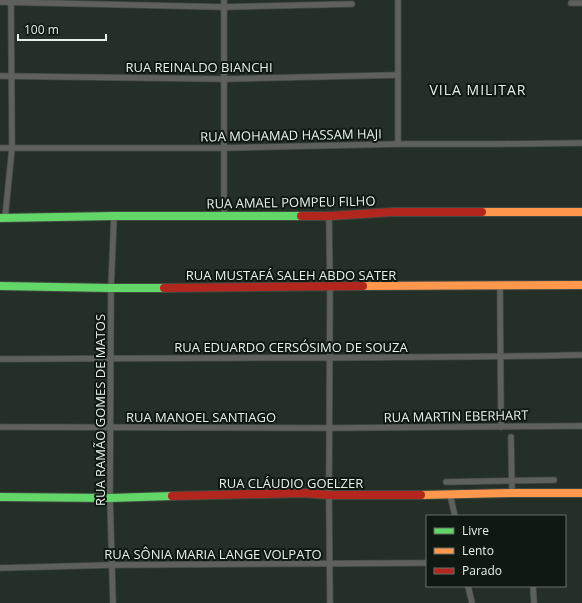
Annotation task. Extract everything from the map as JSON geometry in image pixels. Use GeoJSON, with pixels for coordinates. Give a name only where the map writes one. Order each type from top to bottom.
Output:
{"type":"FeatureCollection","features":[{"type":"Feature","properties":{"kind":"street"},"geometry":{"type":"LineString","coordinates":[[224,0],[224,216]]}},
{"type":"Feature","properties":{"kind":"street"},"geometry":{"type":"LineString","coordinates":[[398,0],[398,144]]}},
{"type":"Feature","properties":{"kind":"street"},"geometry":{"type":"LineString","coordinates":[[3,218],[12,148],[11,1]]}},
{"type":"Feature","properties":{"kind":"street"},"geometry":{"type":"LineString","coordinates":[[0,2],[11,1],[224,7],[352,4]]}},
{"type":"Feature","properties":{"kind":"street"},"geometry":{"type":"LineString","coordinates":[[571,3],[582,3]]}},
{"type":"Feature","properties":{"kind":"street","name":"RUA REINALDO BIANCHI"},"geometry":{"type":"LineString","coordinates":[[0,76],[224,79],[398,75]]}},
{"type":"Feature","properties":{"kind":"street","name":"RUA MOHAMAD HASSAM HAJI"},"geometry":{"type":"LineString","coordinates":[[0,148],[224,148],[398,144],[582,143]]}},
{"type":"Feature","properties":{"kind":"street","name":"RUA AMAEL POMPEU FILHO"},"geometry":{"type":"LineString","coordinates":[[3,218],[114,216],[329,216],[393,212],[582,212]]}},
{"type":"Feature","properties":{"kind":"street","name":"RUA RAMÃO GOMES DE MATOS"},"geometry":{"type":"LineString","coordinates":[[113,603],[110,498],[111,288],[114,216]]}},
{"type":"Feature","properties":{"kind":"street"},"geometry":{"type":"LineString","coordinates":[[329,216],[330,603]]}},
{"type":"Feature","properties":{"kind":"street","name":"RUA MUSTAFÁ SALEH ABDO SATER"},"geometry":{"type":"LineString","coordinates":[[0,286],[111,288],[500,286],[582,284]]}},
{"type":"Feature","properties":{"kind":"street"},"geometry":{"type":"LineString","coordinates":[[500,286],[501,427]]}},
{"type":"Feature","properties":{"kind":"street","name":"RUA EDUARDO CERSÓSIMO DE SOUZA"},"geometry":{"type":"LineString","coordinates":[[0,359],[501,357],[582,355]]}},
{"type":"Feature","properties":{"kind":"street","name":"RUA MARTIN EBERHART"},"geometry":{"type":"LineString","coordinates":[[330,428],[582,426]]}},
{"type":"Feature","properties":{"kind":"street","name":"RUA MANOEL SANTIAGO"},"geometry":{"type":"LineString","coordinates":[[0,427],[330,428]]}},
{"type":"Feature","properties":{"kind":"street"},"geometry":{"type":"LineString","coordinates":[[511,437],[512,493]]}},
{"type":"Feature","properties":{"kind":"street"},"geometry":{"type":"LineString","coordinates":[[446,482],[554,480]]}},
{"type":"Feature","properties":{"kind":"street","name":"RUA CLÁUDIO GOELZER"},"geometry":{"type":"LineString","coordinates":[[0,497],[110,498],[304,493],[329,495],[582,493]]}},
{"type":"Feature","properties":{"kind":"street"},"geometry":{"type":"LineString","coordinates":[[450,495],[455,515]]}},
{"type":"Feature","properties":{"kind":"street","name":"RUA SÔNIA MARIA LANGE VOLPATO"},"geometry":{"type":"LineString","coordinates":[[0,568],[112,565],[330,565],[426,563]]}},
{"type":"Feature","properties":{"kind":"street"},"geometry":{"type":"LineString","coordinates":[[468,587],[472,603]]}},
{"type":"Feature","properties":{"kind":"street"},"geometry":{"type":"LineString","coordinates":[[533,587],[534,603]]}},
{"type":"Feature","properties":{"kind":"traffic: fast"},"geometry":{"type":"LineString","coordinates":[[0,218],[114,216],[301,216]]}},
{"type":"Feature","properties":{"kind":"traffic: fast"},"geometry":{"type":"LineString","coordinates":[[0,286],[164,288]]}},
{"type":"Feature","properties":{"kind":"traffic: fast"},"geometry":{"type":"LineString","coordinates":[[0,497],[110,498],[172,496]]}},
{"type":"Feature","properties":{"kind":"traffic: slow"},"geometry":{"type":"LineString","coordinates":[[482,212],[582,212]]}},
{"type":"Feature","properties":{"kind":"traffic: slow"},"geometry":{"type":"LineString","coordinates":[[363,286],[582,285]]}},
{"type":"Feature","properties":{"kind":"traffic: slow"},"geometry":{"type":"LineString","coordinates":[[421,495],[582,493]]}},
{"type":"Feature","properties":{"kind":"traffic: jam"},"geometry":{"type":"LineString","coordinates":[[301,216],[329,216],[393,212],[482,212]]}},
{"type":"Feature","properties":{"kind":"traffic: jam"},"geometry":{"type":"LineString","coordinates":[[164,288],[363,286]]}},
{"type":"Feature","properties":{"kind":"traffic: jam"},"geometry":{"type":"LineString","coordinates":[[172,496],[304,493],[329,495],[421,495]]}},
{"type":"Feature","properties":{"kind":"district","name":"VILA MILITAR"},"geometry":{"type":"Point","coordinates":[478,90]}}]}
